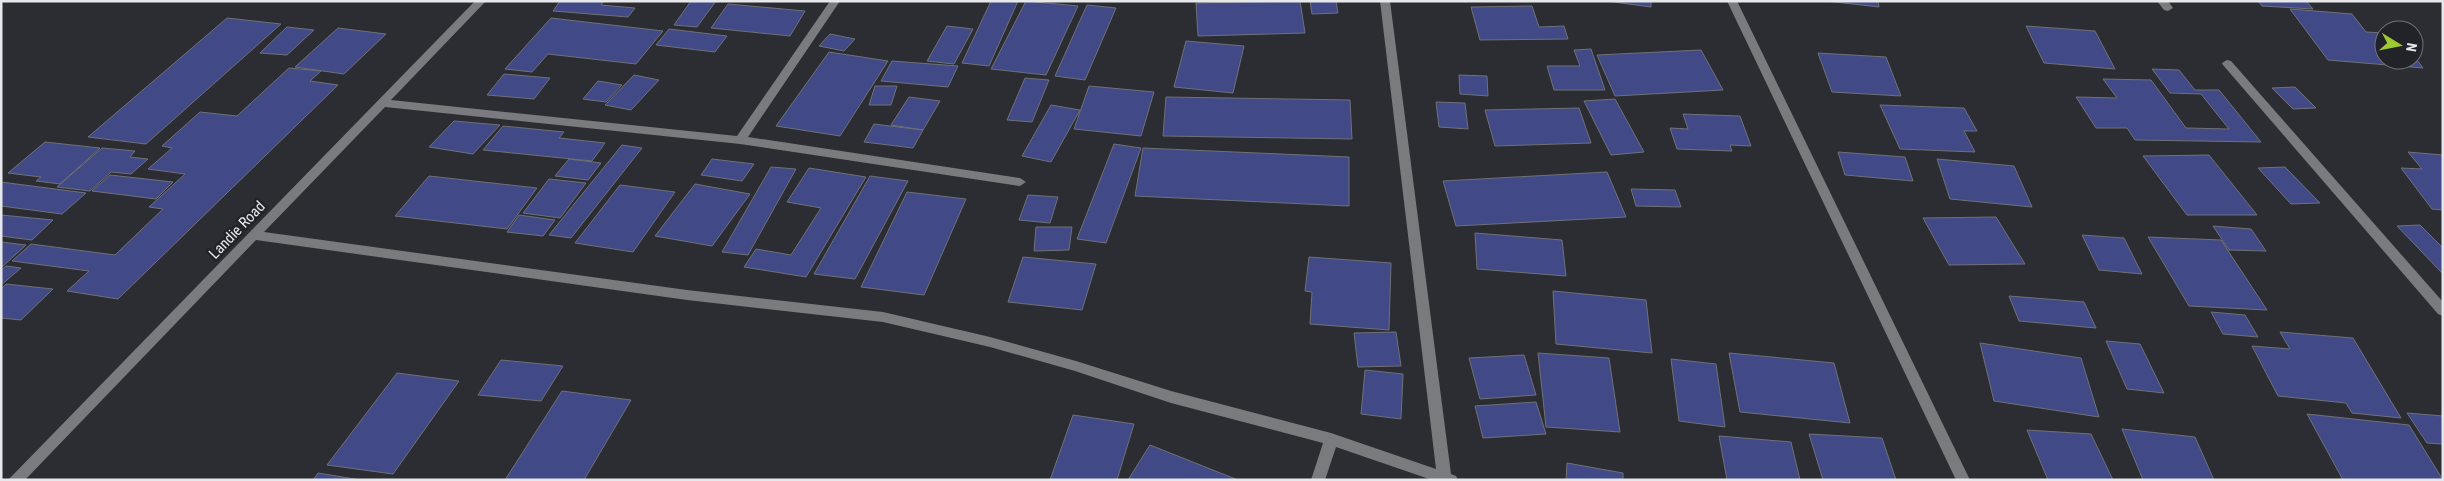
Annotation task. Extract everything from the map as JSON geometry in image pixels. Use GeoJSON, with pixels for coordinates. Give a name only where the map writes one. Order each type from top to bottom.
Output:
{"type":"FeatureCollection","features":[{"type":"Feature","properties":{"kind":"street","name":"Landie Road"},"geometry":{"type":"LineString","coordinates":[[15,480],[255,235],[480,1]]}},
{"type":"Feature","properties":{"kind":"street"},"geometry":{"type":"LineString","coordinates":[[740,140],[835,1]]}},
{"type":"Feature","properties":{"kind":"street"},"geometry":{"type":"LineString","coordinates":[[255,235],[687,295],[883,317],[990,342],[1076,366],[1171,398],[1331,439],[1448,478],[1385,1]]}},
{"type":"Feature","properties":{"kind":"street"},"geometry":{"type":"LineString","coordinates":[[1732,1],[1963,480]]}},
{"type":"Feature","properties":{"kind":"street"},"geometry":{"type":"LineString","coordinates":[[2227,64],[2443,311]]}},
{"type":"Feature","properties":{"kind":"street"},"geometry":{"type":"LineString","coordinates":[[382,103],[740,140],[1020,182]]}},
{"type":"Feature","properties":{"kind":"street"},"geometry":{"type":"LineString","coordinates":[[1318,480],[1331,439]]}},
{"type":"Feature","properties":{"kind":"building"},"geometry":{"type":"Polygon","coordinates":[[[560,1],[604,1],[601,5],[635,8],[628,17],[553,11],[560,1]]]}},
{"type":"Feature","properties":{"kind":"building"},"geometry":{"type":"Polygon","coordinates":[[[691,1],[716,1],[697,27],[674,25],[691,1]]]}},
{"type":"Feature","properties":{"kind":"building"},"geometry":{"type":"Polygon","coordinates":[[[991,1],[1018,1],[989,66],[962,63],[991,1]]]}},
{"type":"Feature","properties":{"kind":"building"},"geometry":{"type":"Polygon","coordinates":[[[1026,1],[1078,6],[1046,75],[991,69],[1026,1]]]}},
{"type":"Feature","properties":{"kind":"building"},"geometry":{"type":"Polygon","coordinates":[[[1300,1],[1305,33],[1198,36],[1196,3],[1300,1]]]}},
{"type":"Feature","properties":{"kind":"building"},"geometry":{"type":"Polygon","coordinates":[[[1310,1],[1336,1],[1338,13],[1312,14],[1310,1]]]}},
{"type":"Feature","properties":{"kind":"building"},"geometry":{"type":"Polygon","coordinates":[[[1606,1],[1651,1],[1651,7],[1606,1]]]}},
{"type":"Feature","properties":{"kind":"building"},"geometry":{"type":"Polygon","coordinates":[[[1826,1],[1878,1],[1879,7],[1826,1]]]}},
{"type":"Feature","properties":{"kind":"building"},"geometry":{"type":"Polygon","coordinates":[[[2258,1],[2306,1],[2313,9],[2262,6],[2258,1]]]}},
{"type":"Feature","properties":{"kind":"building"},"geometry":{"type":"Polygon","coordinates":[[[728,4],[805,11],[790,36],[711,28],[728,4]]]}},
{"type":"Feature","properties":{"kind":"building"},"geometry":{"type":"Polygon","coordinates":[[[1087,5],[1116,8],[1085,80],[1055,76],[1087,5]]]}},
{"type":"Feature","properties":{"kind":"building"},"geometry":{"type":"Polygon","coordinates":[[[1532,6],[1539,27],[1564,26],[1568,39],[1480,40],[1471,7],[1532,6]]]}},
{"type":"Feature","properties":{"kind":"building"},"geometry":{"type":"Polygon","coordinates":[[[2290,9],[2352,14],[2366,32],[2374,32],[2374,64],[2328,60],[2290,9]]]}},
{"type":"Feature","properties":{"kind":"building"},"geometry":{"type":"Polygon","coordinates":[[[227,18],[281,24],[146,144],[88,137],[227,18]]]}},
{"type":"Feature","properties":{"kind":"building"},"geometry":{"type":"Polygon","coordinates":[[[551,18],[663,31],[636,64],[548,54],[532,72],[505,69],[551,18]]]}},
{"type":"Feature","properties":{"kind":"building"},"geometry":{"type":"Polygon","coordinates":[[[947,26],[973,29],[954,64],[927,61],[947,26]]]}},
{"type":"Feature","properties":{"kind":"building"},"geometry":{"type":"Polygon","coordinates":[[[2026,26],[2095,31],[2115,69],[2044,63],[2026,26]]]}},
{"type":"Feature","properties":{"kind":"building"},"geometry":{"type":"Polygon","coordinates":[[[287,27],[314,30],[287,55],[260,53],[287,27]]]}},
{"type":"Feature","properties":{"kind":"building"},"geometry":{"type":"Polygon","coordinates":[[[338,28],[386,34],[344,74],[295,67],[338,28]]]}},
{"type":"Feature","properties":{"kind":"building"},"geometry":{"type":"Polygon","coordinates":[[[669,29],[727,36],[715,52],[656,45],[669,29]]]}},
{"type":"Feature","properties":{"kind":"building"},"geometry":{"type":"Polygon","coordinates":[[[830,34],[855,39],[844,51],[819,46],[830,34]]]}},
{"type":"Feature","properties":{"kind":"building"},"geometry":{"type":"Polygon","coordinates":[[[1186,41],[1244,46],[1233,93],[1174,87],[1186,41]]]}},
{"type":"Feature","properties":{"kind":"building"},"geometry":{"type":"Polygon","coordinates":[[[1591,49],[1605,90],[1554,90],[1547,66],[1580,66],[1574,50],[1591,49]]]}},
{"type":"Feature","properties":{"kind":"building"},"geometry":{"type":"Polygon","coordinates":[[[1701,50],[1723,90],[1615,96],[1597,55],[1701,50]]]}},
{"type":"Feature","properties":{"kind":"building"},"geometry":{"type":"Polygon","coordinates":[[[829,52],[888,61],[840,136],[776,126],[829,52]]]}},
{"type":"Feature","properties":{"kind":"building"},"geometry":{"type":"Polygon","coordinates":[[[1818,53],[1886,57],[1901,96],[1832,92],[1818,53]]]}},
{"type":"Feature","properties":{"kind":"building"},"geometry":{"type":"Polygon","coordinates":[[[892,61],[958,66],[948,87],[881,81],[892,61]]]}},
{"type":"Feature","properties":{"kind":"building"},"geometry":{"type":"Polygon","coordinates":[[[289,68],[321,71],[310,81],[338,85],[118,299],[67,291],[89,271],[12,261],[31,244],[115,255],[163,209],[149,207],[185,174],[148,169],[172,148],[162,146],[200,112],[237,116],[289,68]]]}},
{"type":"Feature","properties":{"kind":"building"},"geometry":{"type":"Polygon","coordinates":[[[2152,69],[2179,70],[2195,90],[2219,90],[2261,142],[2135,140],[2127,128],[2096,128],[2076,97],[2117,98],[2103,79],[2151,80],[2186,128],[2229,129],[2201,94],[2170,93],[2152,69]]]}},
{"type":"Feature","properties":{"kind":"building"},"geometry":{"type":"Polygon","coordinates":[[[504,74],[550,78],[534,99],[487,95],[504,74]]]}},
{"type":"Feature","properties":{"kind":"building"},"geometry":{"type":"Polygon","coordinates":[[[634,75],[659,80],[631,110],[605,105],[634,75]]]}},
{"type":"Feature","properties":{"kind":"building"},"geometry":{"type":"Polygon","coordinates":[[[1459,75],[1487,76],[1488,96],[1460,94],[1459,75]]]}},
{"type":"Feature","properties":{"kind":"building"},"geometry":{"type":"Polygon","coordinates":[[[1025,78],[1049,80],[1032,122],[1007,120],[1025,78]]]}},
{"type":"Feature","properties":{"kind":"building"},"geometry":{"type":"Polygon","coordinates":[[[598,81],[622,85],[606,102],[583,99],[598,81]]]}},
{"type":"Feature","properties":{"kind":"building"},"geometry":{"type":"Polygon","coordinates":[[[875,86],[897,86],[891,105],[869,105],[875,86]]]}},
{"type":"Feature","properties":{"kind":"building"},"geometry":{"type":"Polygon","coordinates":[[[1089,86],[1154,92],[1141,136],[1074,129],[1089,86]]]}},
{"type":"Feature","properties":{"kind":"building"},"geometry":{"type":"Polygon","coordinates":[[[2295,87],[2316,108],[2293,109],[2272,88],[2295,87]]]}},
{"type":"Feature","properties":{"kind":"building"},"geometry":{"type":"Polygon","coordinates":[[[909,97],[940,101],[923,130],[891,125],[909,97]]]}},
{"type":"Feature","properties":{"kind":"building"},"geometry":{"type":"Polygon","coordinates":[[[1166,97],[1350,100],[1352,139],[1163,136],[1166,97]]]}},
{"type":"Feature","properties":{"kind":"building"},"geometry":{"type":"Polygon","coordinates":[[[1615,99],[1644,152],[1611,155],[1584,101],[1615,99]]]}},
{"type":"Feature","properties":{"kind":"building"},"geometry":{"type":"Polygon","coordinates":[[[1436,102],[1465,103],[1468,129],[1439,127],[1436,102]]]}},
{"type":"Feature","properties":{"kind":"building"},"geometry":{"type":"Polygon","coordinates":[[[1051,105],[1080,110],[1051,162],[1022,156],[1051,105]]]}},
{"type":"Feature","properties":{"kind":"building"},"geometry":{"type":"Polygon","coordinates":[[[1880,105],[1964,108],[1977,131],[1964,131],[1975,152],[1900,149],[1880,105]]]}},
{"type":"Feature","properties":{"kind":"building"},"geometry":{"type":"Polygon","coordinates":[[[1579,108],[1591,143],[1495,146],[1485,110],[1579,108]]]}},
{"type":"Feature","properties":{"kind":"building"},"geometry":{"type":"Polygon","coordinates":[[[1683,114],[1740,116],[1751,146],[1730,145],[1732,151],[1677,149],[1670,128],[1688,129],[1683,114]]]}},
{"type":"Feature","properties":{"kind":"building"},"geometry":{"type":"Polygon","coordinates":[[[454,121],[500,125],[473,154],[429,147],[454,121]]]}},
{"type":"Feature","properties":{"kind":"building"},"geometry":{"type":"Polygon","coordinates":[[[874,124],[923,130],[913,148],[864,142],[874,124]]]}},
{"type":"Feature","properties":{"kind":"building"},"geometry":{"type":"Polygon","coordinates":[[[503,126],[564,132],[559,138],[605,143],[592,161],[483,150],[503,126]]]}},
{"type":"Feature","properties":{"kind":"building"},"geometry":{"type":"Polygon","coordinates":[[[45,142],[100,148],[60,184],[36,181],[41,177],[8,173],[45,142]]]}},
{"type":"Feature","properties":{"kind":"building"},"geometry":{"type":"Polygon","coordinates":[[[1114,144],[1141,148],[1106,243],[1077,239],[1114,144]]]}},
{"type":"Feature","properties":{"kind":"building"},"geometry":{"type":"Polygon","coordinates":[[[622,145],[642,148],[571,238],[549,235],[622,145]]]}},
{"type":"Feature","properties":{"kind":"building"},"geometry":{"type":"Polygon","coordinates":[[[102,148],[135,151],[130,157],[148,159],[131,174],[111,172],[90,191],[57,187],[102,148]]]}},
{"type":"Feature","properties":{"kind":"building"},"geometry":{"type":"Polygon","coordinates":[[[1143,148],[1349,157],[1349,206],[1135,196],[1143,148]]]}},
{"type":"Feature","properties":{"kind":"building"},"geometry":{"type":"Polygon","coordinates":[[[1838,152],[1905,157],[1913,181],[1845,175],[1838,152]]]}},
{"type":"Feature","properties":{"kind":"building"},"geometry":{"type":"Polygon","coordinates":[[[2408,152],[2443,155],[2443,210],[2432,209],[2401,168],[2422,169],[2408,152]]]}},
{"type":"Feature","properties":{"kind":"building"},"geometry":{"type":"Polygon","coordinates":[[[2209,155],[2257,215],[2187,215],[2143,156],[2209,155]]]}},
{"type":"Feature","properties":{"kind":"building"},"geometry":{"type":"Polygon","coordinates":[[[569,159],[601,163],[588,180],[555,176],[569,159]]]}},
{"type":"Feature","properties":{"kind":"building"},"geometry":{"type":"Polygon","coordinates":[[[712,159],[754,164],[742,181],[701,175],[712,159]]]}},
{"type":"Feature","properties":{"kind":"building"},"geometry":{"type":"Polygon","coordinates":[[[1937,159],[2014,166],[2032,207],[1950,199],[1937,159]]]}},
{"type":"Feature","properties":{"kind":"building"},"geometry":{"type":"Polygon","coordinates":[[[771,167],[796,169],[748,255],[722,252],[771,167]]]}},
{"type":"Feature","properties":{"kind":"building"},"geometry":{"type":"Polygon","coordinates":[[[2285,167],[2320,203],[2291,204],[2258,168],[2285,167]]]}},
{"type":"Feature","properties":{"kind":"building"},"geometry":{"type":"Polygon","coordinates":[[[809,168],[866,177],[806,277],[744,267],[756,249],[791,255],[821,208],[787,202],[809,168]]]}},
{"type":"Feature","properties":{"kind":"building"},"geometry":{"type":"Polygon","coordinates":[[[1607,172],[1626,217],[1456,226],[1443,181],[1607,172]]]}},
{"type":"Feature","properties":{"kind":"building"},"geometry":{"type":"Polygon","coordinates":[[[110,175],[173,182],[156,199],[92,191],[110,175]]]}},
{"type":"Feature","properties":{"kind":"building"},"geometry":{"type":"Polygon","coordinates":[[[429,176],[537,188],[507,229],[395,216],[429,176]]]}},
{"type":"Feature","properties":{"kind":"building"},"geometry":{"type":"Polygon","coordinates":[[[870,176],[908,181],[855,279],[814,274],[870,176]]]}},
{"type":"Feature","properties":{"kind":"building"},"geometry":{"type":"Polygon","coordinates":[[[549,179],[586,183],[560,218],[523,213],[549,179]]]}},
{"type":"Feature","properties":{"kind":"building"},"geometry":{"type":"Polygon","coordinates":[[[1,182],[86,193],[62,214],[1,206],[1,182]]]}},
{"type":"Feature","properties":{"kind":"building"},"geometry":{"type":"Polygon","coordinates":[[[695,184],[750,194],[712,246],[655,236],[695,184]]]}},
{"type":"Feature","properties":{"kind":"building"},"geometry":{"type":"Polygon","coordinates":[[[620,185],[675,192],[633,252],[575,243],[620,185]]]}},
{"type":"Feature","properties":{"kind":"building"},"geometry":{"type":"Polygon","coordinates":[[[1631,189],[1675,190],[1681,207],[1636,206],[1631,189]]]}},
{"type":"Feature","properties":{"kind":"building"},"geometry":{"type":"Polygon","coordinates":[[[907,192],[966,199],[924,295],[861,287],[907,192]]]}},
{"type":"Feature","properties":{"kind":"building"},"geometry":{"type":"Polygon","coordinates":[[[1028,195],[1058,197],[1050,223],[1019,220],[1028,195]]]}},
{"type":"Feature","properties":{"kind":"building"},"geometry":{"type":"Polygon","coordinates":[[[1,215],[53,220],[32,240],[1,236],[1,215]]]}},
{"type":"Feature","properties":{"kind":"building"},"geometry":{"type":"Polygon","coordinates":[[[519,215],[555,220],[543,236],[507,232],[519,215]]]}},
{"type":"Feature","properties":{"kind":"building"},"geometry":{"type":"Polygon","coordinates":[[[1996,217],[2025,264],[1949,265],[1923,218],[1996,217]]]}},
{"type":"Feature","properties":{"kind":"building"},"geometry":{"type":"Polygon","coordinates":[[[2420,225],[2443,248],[2443,274],[2397,226],[2420,225]]]}},
{"type":"Feature","properties":{"kind":"building"},"geometry":{"type":"Polygon","coordinates":[[[2213,226],[2251,229],[2266,251],[2229,250],[2213,226]]]}},
{"type":"Feature","properties":{"kind":"building"},"geometry":{"type":"Polygon","coordinates":[[[1036,227],[1072,227],[1069,250],[1034,251],[1036,227]]]}},
{"type":"Feature","properties":{"kind":"building"},"geometry":{"type":"Polygon","coordinates":[[[1475,233],[1562,240],[1566,276],[1477,269],[1475,233]]]}},
{"type":"Feature","properties":{"kind":"building"},"geometry":{"type":"Polygon","coordinates":[[[2082,235],[2124,238],[2142,274],[2099,270],[2082,235]]]}},
{"type":"Feature","properties":{"kind":"building"},"geometry":{"type":"Polygon","coordinates":[[[2148,237],[2221,240],[2267,310],[2189,306],[2148,237]]]}},
{"type":"Feature","properties":{"kind":"building"},"geometry":{"type":"Polygon","coordinates":[[[1,242],[26,245],[2,267],[1,242]]]}},
{"type":"Feature","properties":{"kind":"building"},"geometry":{"type":"Polygon","coordinates":[[[1023,257],[1096,264],[1082,310],[1008,302],[1023,257]]]}},
{"type":"Feature","properties":{"kind":"building"},"geometry":{"type":"Polygon","coordinates":[[[1309,257],[1391,263],[1389,330],[1310,324],[1312,292],[1305,291],[1309,257]]]}},
{"type":"Feature","properties":{"kind":"building"},"geometry":{"type":"Polygon","coordinates":[[[6,266],[21,268],[1,285],[1,270],[6,266]]]}},
{"type":"Feature","properties":{"kind":"building"},"geometry":{"type":"Polygon","coordinates":[[[6,284],[53,289],[21,320],[1,318],[1,289],[6,284]]]}},
{"type":"Feature","properties":{"kind":"building"},"geometry":{"type":"Polygon","coordinates":[[[1553,291],[1646,300],[1652,353],[1556,344],[1553,291]]]}},
{"type":"Feature","properties":{"kind":"building"},"geometry":{"type":"Polygon","coordinates":[[[2009,296],[2084,302],[2096,328],[2019,321],[2009,296]]]}},
{"type":"Feature","properties":{"kind":"building"},"geometry":{"type":"Polygon","coordinates":[[[2211,312],[2245,315],[2258,337],[2223,334],[2211,312]]]}},
{"type":"Feature","properties":{"kind":"building"},"geometry":{"type":"Polygon","coordinates":[[[1396,332],[1401,366],[1358,367],[1354,333],[1396,332]]]}},
{"type":"Feature","properties":{"kind":"building"},"geometry":{"type":"Polygon","coordinates":[[[2280,332],[2353,338],[2401,418],[2352,413],[2346,403],[2278,396],[2252,346],[2290,349],[2280,332]]]}},
{"type":"Feature","properties":{"kind":"building"},"geometry":{"type":"Polygon","coordinates":[[[2106,341],[2140,344],[2164,393],[2127,389],[2106,341]]]}},
{"type":"Feature","properties":{"kind":"building"},"geometry":{"type":"Polygon","coordinates":[[[1980,343],[2081,358],[2099,417],[1994,401],[1980,343]]]}},
{"type":"Feature","properties":{"kind":"building"},"geometry":{"type":"Polygon","coordinates":[[[1538,353],[1609,358],[1620,432],[1546,427],[1538,353]]]}},
{"type":"Feature","properties":{"kind":"building"},"geometry":{"type":"Polygon","coordinates":[[[1729,353],[1834,363],[1850,423],[1740,412],[1729,353]]]}},
{"type":"Feature","properties":{"kind":"building"},"geometry":{"type":"Polygon","coordinates":[[[1524,355],[1536,395],[1480,399],[1469,358],[1524,355]]]}},
{"type":"Feature","properties":{"kind":"building"},"geometry":{"type":"Polygon","coordinates":[[[1671,359],[1716,364],[1725,427],[1679,421],[1671,359]]]}},
{"type":"Feature","properties":{"kind":"building"},"geometry":{"type":"Polygon","coordinates":[[[501,360],[563,366],[541,401],[478,395],[501,360]]]}},
{"type":"Feature","properties":{"kind":"building"},"geometry":{"type":"Polygon","coordinates":[[[1365,370],[1403,374],[1401,419],[1361,414],[1365,370]]]}},
{"type":"Feature","properties":{"kind":"building"},"geometry":{"type":"Polygon","coordinates":[[[397,373],[459,381],[393,474],[327,465],[397,373]]]}},
{"type":"Feature","properties":{"kind":"building"},"geometry":{"type":"Polygon","coordinates":[[[562,391],[631,400],[584,480],[505,480],[562,391]]]}},
{"type":"Feature","properties":{"kind":"building"},"geometry":{"type":"Polygon","coordinates":[[[1536,402],[1546,434],[1483,438],[1475,406],[1536,402]]]}},
{"type":"Feature","properties":{"kind":"building"},"geometry":{"type":"Polygon","coordinates":[[[2407,413],[2443,416],[2443,444],[2427,443],[2407,413]]]}},
{"type":"Feature","properties":{"kind":"building"},"geometry":{"type":"Polygon","coordinates":[[[2307,414],[2409,425],[2443,480],[2343,480],[2307,414]]]}},
{"type":"Feature","properties":{"kind":"building"},"geometry":{"type":"Polygon","coordinates":[[[1073,415],[1134,424],[1117,480],[1050,480],[1073,415]]]}},
{"type":"Feature","properties":{"kind":"building"},"geometry":{"type":"Polygon","coordinates":[[[2122,429],[2195,437],[2214,480],[2143,480],[2122,429]]]}},
{"type":"Feature","properties":{"kind":"building"},"geometry":{"type":"Polygon","coordinates":[[[2027,430],[2091,434],[2113,480],[2048,480],[2027,430]]]}},
{"type":"Feature","properties":{"kind":"building"},"geometry":{"type":"Polygon","coordinates":[[[1809,434],[1882,438],[1896,480],[1823,480],[1809,434]]]}},
{"type":"Feature","properties":{"kind":"building"},"geometry":{"type":"Polygon","coordinates":[[[1719,436],[1791,442],[1800,480],[1727,480],[1719,436]]]}},
{"type":"Feature","properties":{"kind":"building"},"geometry":{"type":"Polygon","coordinates":[[[1150,445],[1238,480],[1128,480],[1150,445]]]}},
{"type":"Feature","properties":{"kind":"building"},"geometry":{"type":"Polygon","coordinates":[[[1567,463],[1623,473],[1623,480],[1566,480],[1567,463]]]}},
{"type":"Feature","properties":{"kind":"building"},"geometry":{"type":"Polygon","coordinates":[[[318,473],[361,480],[313,480],[318,473]]]}}]}
